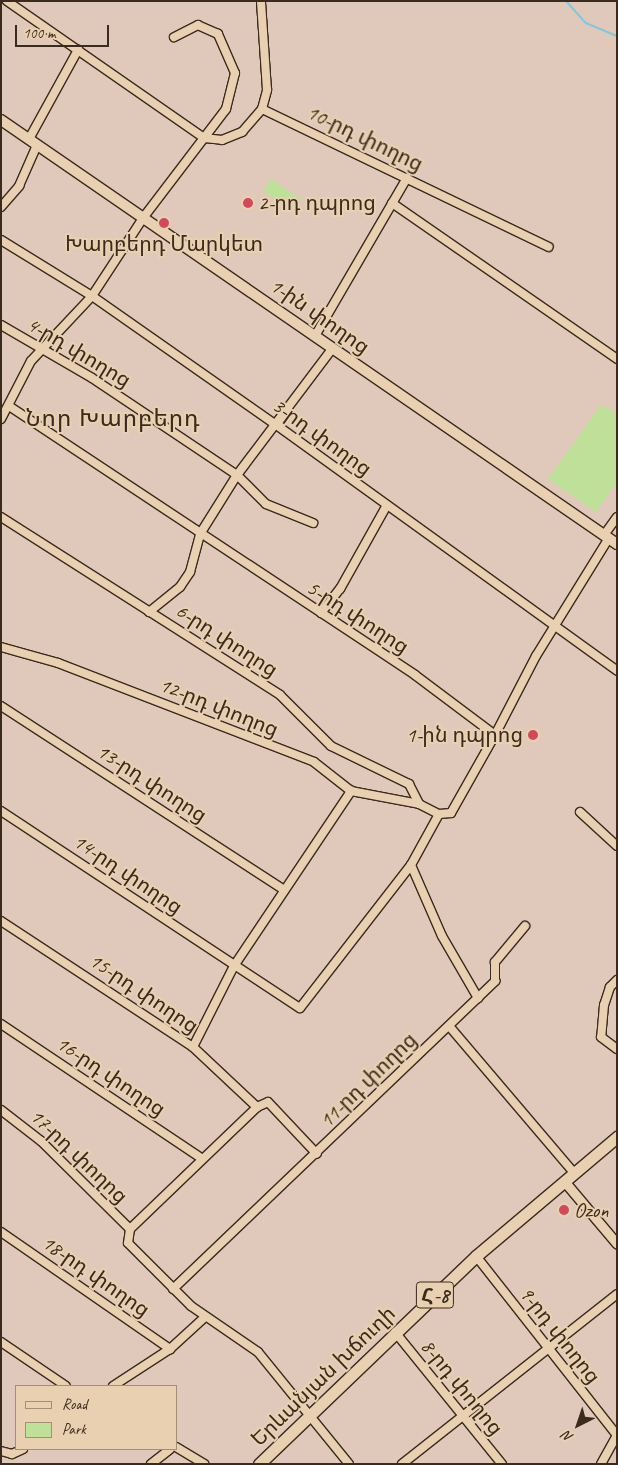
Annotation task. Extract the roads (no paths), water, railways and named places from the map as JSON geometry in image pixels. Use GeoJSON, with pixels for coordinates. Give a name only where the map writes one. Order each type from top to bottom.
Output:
{"type":"FeatureCollection","features":[{"type":"Feature","properties":{"kind":"main road","name":"1-ին փողոց"},"geometry":{"type":"LineString","coordinates":[[1,120],[610,539]]}},
{"type":"Feature","properties":{"kind":"main road","name":"Երևանյան խճուղի"},"geometry":{"type":"LineString","coordinates":[[259,1464],[476,1256],[617,1137]]}},
{"type":"Feature","properties":{"kind":"street"},"geometry":{"type":"LineString","coordinates":[[7,1],[204,138],[233,138],[262,109],[267,90],[261,1]]}},
{"type":"Feature","properties":{"kind":"street"},"geometry":{"type":"LineString","coordinates":[[1,419],[31,362],[92,296],[143,218],[226,109],[235,73],[230,54],[209,27],[198,25],[174,37]]}},
{"type":"Feature","properties":{"kind":"street"},"geometry":{"type":"LineString","coordinates":[[1,208],[19,186],[33,142],[78,50]]}},
{"type":"Feature","properties":{"kind":"street","name":"10-րդ փողոց"},"geometry":{"type":"LineString","coordinates":[[262,109],[549,248]]}},
{"type":"Feature","properties":{"kind":"street"},"geometry":{"type":"LineString","coordinates":[[316,336],[407,178]]}},
{"type":"Feature","properties":{"kind":"street"},"geometry":{"type":"LineString","coordinates":[[392,203],[617,360]]}},
{"type":"Feature","properties":{"kind":"street","name":"3-րդ փողոց"},"geometry":{"type":"LineString","coordinates":[[1,240],[92,296],[275,424],[386,505],[556,624],[617,671]]}},
{"type":"Feature","properties":{"kind":"street","name":"4-րդ փողոց"},"geometry":{"type":"LineString","coordinates":[[1,325],[43,349],[237,475],[266,504],[313,524]]}},
{"type":"Feature","properties":{"kind":"street"},"geometry":{"type":"LineString","coordinates":[[149,612],[180,587],[190,572],[200,534],[237,475],[332,349]]}},
{"type":"Feature","properties":{"kind":"street","name":"5-րդ փողոց"},"geometry":{"type":"LineString","coordinates":[[9,406],[415,675],[495,735]]}},
{"type":"Feature","properties":{"kind":"street"},"geometry":{"type":"LineString","coordinates":[[321,613],[340,589],[386,505]]}},
{"type":"Feature","properties":{"kind":"street","name":"6-րդ փողոց"},"geometry":{"type":"LineString","coordinates":[[1,517],[280,695],[331,746],[408,784],[419,804]]}},
{"type":"Feature","properties":{"kind":"street"},"geometry":{"type":"LineString","coordinates":[[478,998],[442,936],[411,865],[439,814],[451,813],[556,624],[610,539],[617,517]]}},
{"type":"Feature","properties":{"kind":"street","name":"12-րդ փողոց"},"geometry":{"type":"LineString","coordinates":[[1,647],[58,662],[314,762],[352,791],[419,804],[439,814]]}},
{"type":"Feature","properties":{"kind":"street","name":"13-րդ փողոց"},"geometry":{"type":"LineString","coordinates":[[1,706],[284,890]]}},
{"type":"Feature","properties":{"kind":"street"},"geometry":{"type":"LineString","coordinates":[[193,1047],[234,966],[352,791]]}},
{"type":"Feature","properties":{"kind":"street","name":"14-րդ փողոց"},"geometry":{"type":"LineString","coordinates":[[1,812],[300,1008],[411,865]]}},
{"type":"Feature","properties":{"kind":"street"},"geometry":{"type":"LineString","coordinates":[[580,812],[617,846]]}},
{"type":"Feature","properties":{"kind":"street","name":"15-րդ փողոց"},"geometry":{"type":"LineString","coordinates":[[1,921],[193,1047],[257,1107]]}},
{"type":"Feature","properties":{"kind":"street","name":"11-րդ փողոց"},"geometry":{"type":"LineString","coordinates":[[173,1290],[317,1154],[495,981],[495,962],[525,926]]}},
{"type":"Feature","properties":{"kind":"street"},"geometry":{"type":"LineString","coordinates":[[617,980],[610,987],[604,1004],[600,1036],[617,1048]]}},
{"type":"Feature","properties":{"kind":"street","name":"16-րդ փողոց"},"geometry":{"type":"LineString","coordinates":[[1,1024],[202,1158]]}},
{"type":"Feature","properties":{"kind":"street"},"geometry":{"type":"LineString","coordinates":[[449,1026],[574,1173]]}},
{"type":"Feature","properties":{"kind":"street"},"geometry":{"type":"LineString","coordinates":[[317,1154],[268,1102],[257,1107],[130,1229],[128,1244],[173,1290],[205,1317],[258,1352],[349,1464]]}},
{"type":"Feature","properties":{"kind":"street","name":"17-րդ փողոց"},"geometry":{"type":"LineString","coordinates":[[1,1110],[41,1141],[130,1229]]}},
{"type":"Feature","properties":{"kind":"street"},"geometry":{"type":"LineString","coordinates":[[564,1181],[617,1244]]}},
{"type":"Feature","properties":{"kind":"street","name":"18-րդ փողոց"},"geometry":{"type":"LineString","coordinates":[[1,1232],[170,1349]]}},
{"type":"Feature","properties":{"kind":"street","name":"9-րդ փողոց"},"geometry":{"type":"LineString","coordinates":[[476,1256],[617,1435],[601,1464]]}},
{"type":"Feature","properties":{"kind":"street"},"geometry":{"type":"LineString","coordinates":[[402,1464],[463,1414],[549,1350],[617,1294]]}},
{"type":"Feature","properties":{"kind":"street"},"geometry":{"type":"LineString","coordinates":[[115,1385],[170,1349],[205,1317]]}},
{"type":"Feature","properties":{"kind":"street","name":"8-րդ փողոց"},"geometry":{"type":"LineString","coordinates":[[395,1332],[502,1464]]}},
{"type":"Feature","properties":{"kind":"street"},"geometry":{"type":"LineString","coordinates":[[1,1342],[65,1385]]}},
{"type":"Feature","properties":{"kind":"street"},"geometry":{"type":"LineString","coordinates":[[178,1449],[204,1464]]}},
{"type":"Feature","properties":{"kind":"street"},"geometry":{"type":"LineString","coordinates":[[1,1451],[12,1454],[21,1450]]}},
{"type":"Feature","properties":{"kind":"street"},"geometry":{"type":"LineString","coordinates":[[151,1464],[169,1450]]}},
{"type":"Feature","properties":{"kind":"waterway"},"geometry":{"type":"LineString","coordinates":[[566,1],[586,23],[617,36]]}},
{"type":"Feature","properties":{"kind":"place","name":"2-րդ դպրոց"},"geometry":{"type":"Point","coordinates":[248,203]}},
{"type":"Feature","properties":{"kind":"place","name":"Խարբերդ Մարկետ"},"geometry":{"type":"Point","coordinates":[164,223]}},
{"type":"Feature","properties":{"kind":"place","name":"1-ին դպրոց"},"geometry":{"type":"Point","coordinates":[533,735]}},
{"type":"Feature","properties":{"kind":"place","name":"Ozon"},"geometry":{"type":"Point","coordinates":[564,1210]}},
{"type":"Feature","properties":{"kind":"district","name":"Նոր Խարբերդ"},"geometry":{"type":"Point","coordinates":[113,419]}}]}
